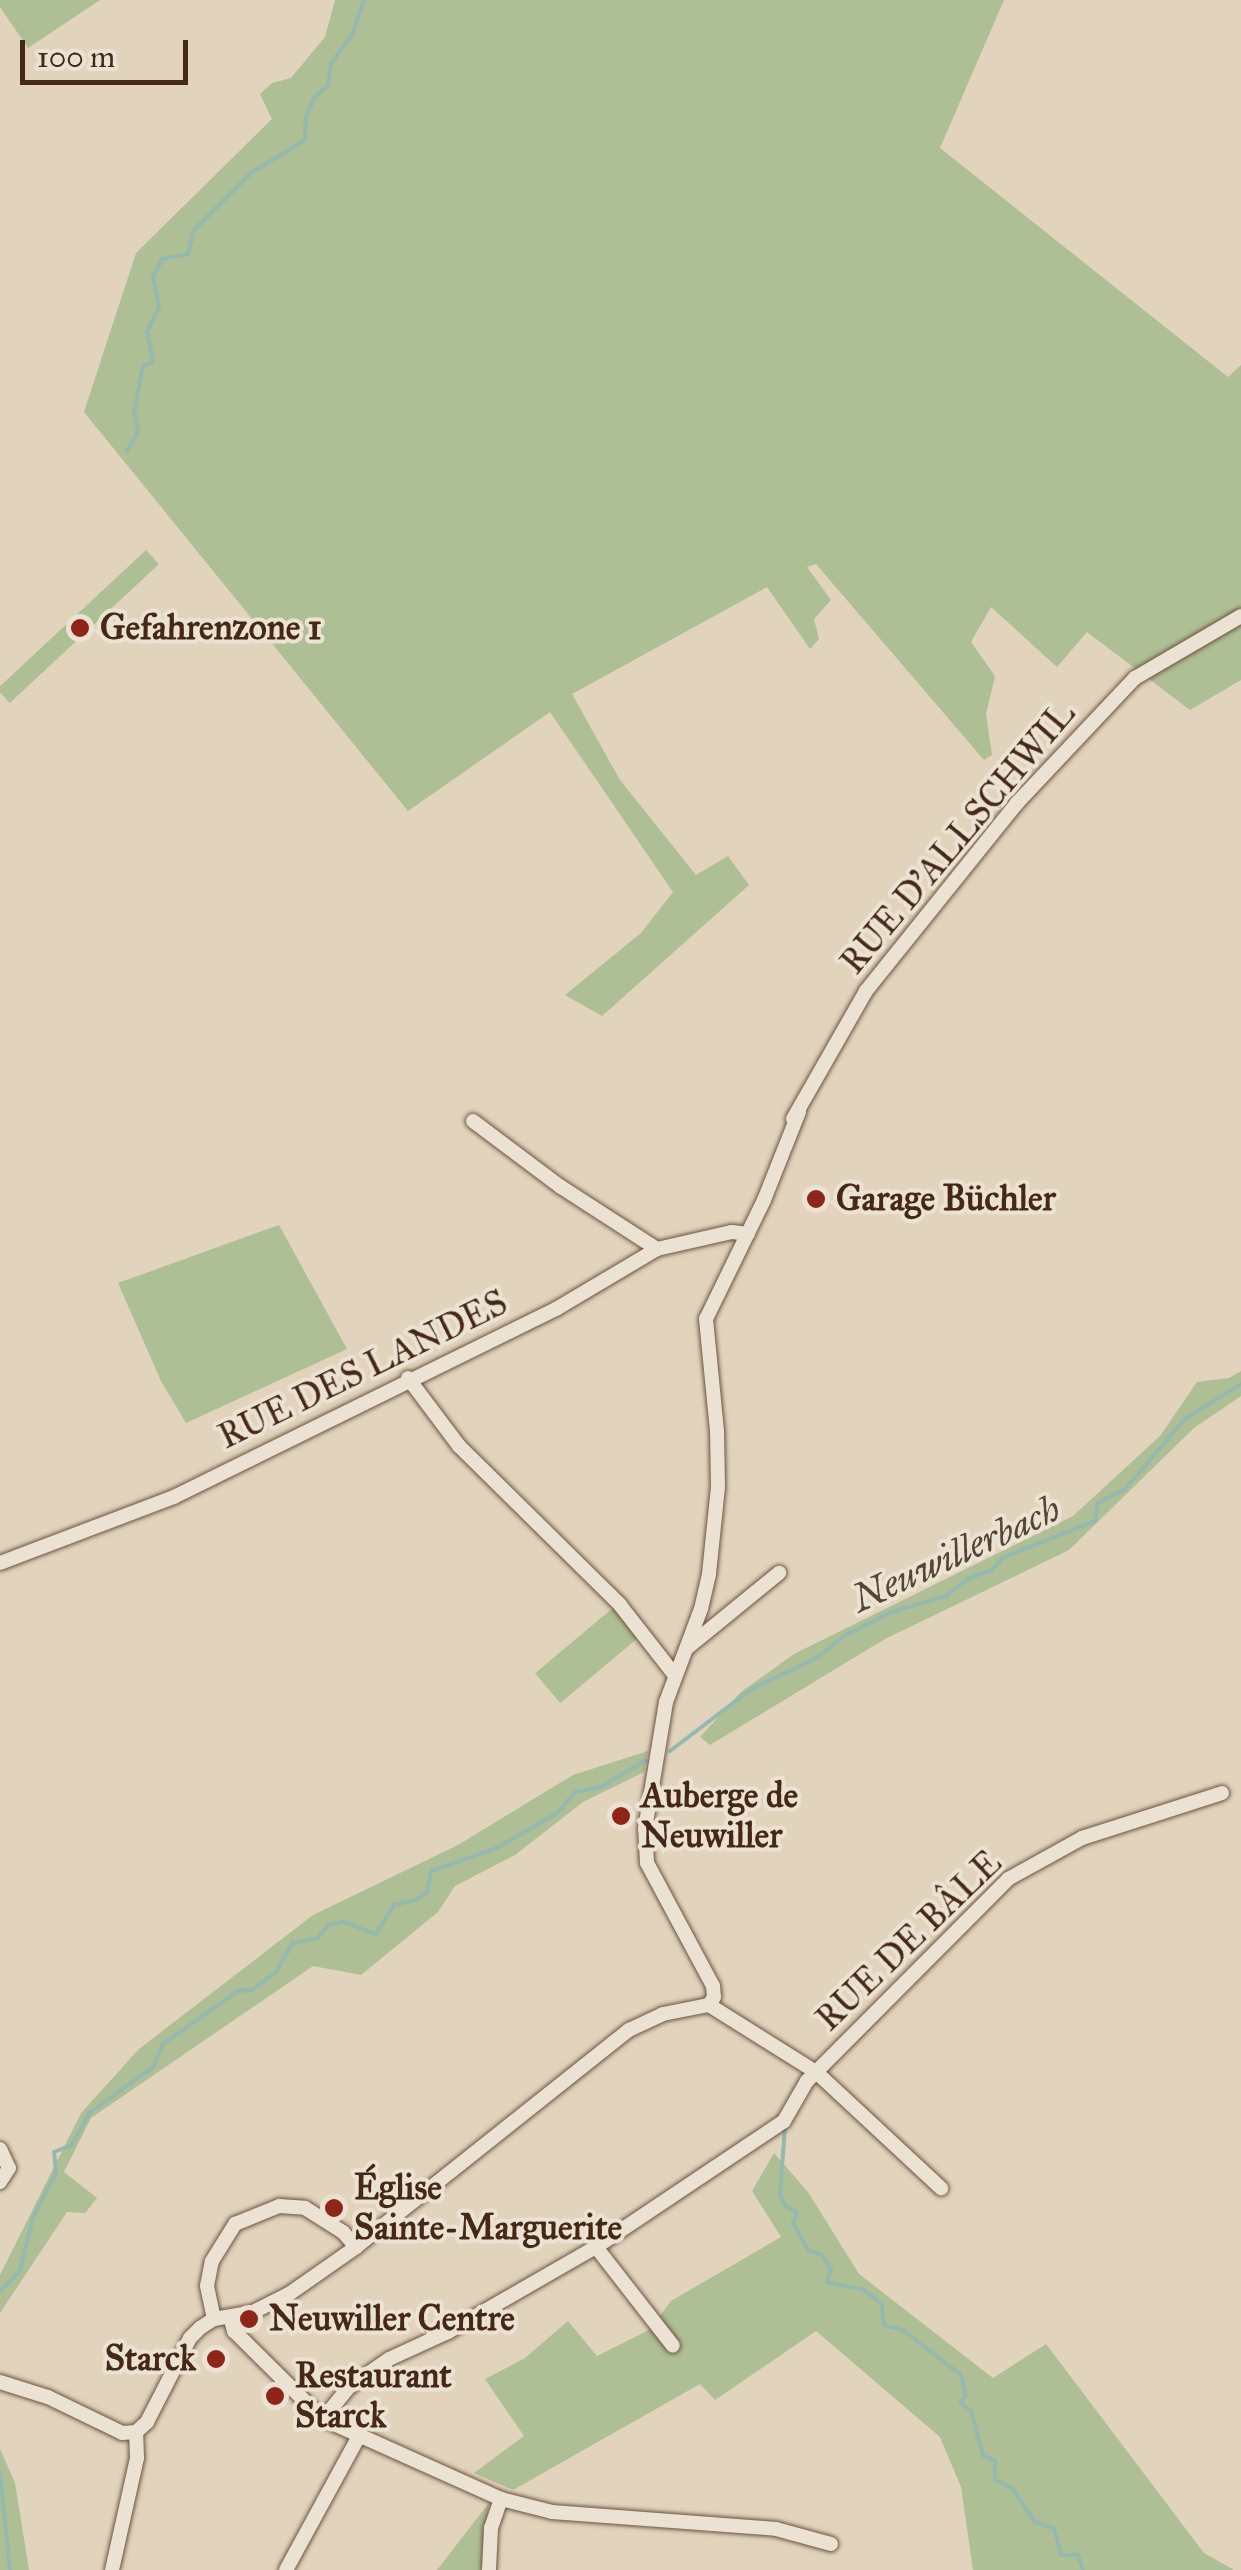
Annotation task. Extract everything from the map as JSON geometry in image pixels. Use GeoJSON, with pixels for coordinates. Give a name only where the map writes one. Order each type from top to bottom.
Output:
{"type":"FeatureCollection","features":[{"type":"Feature","properties":{"kind":"street","name":"RUE D'ALLSCHWIL"},"geometry":{"type":"LineString","coordinates":[[709,2004],[714,1997],[713,1986],[657,1890],[644,1848],[674,1674],[710,1574],[718,1487],[718,1431],[706,1319],[748,1234],[799,1112],[866,991],[1017,803],[1105,707],[1176,650],[1241,616]]}},
{"type":"Feature","properties":{"kind":"street"},"geometry":{"type":"LineString","coordinates":[[474,1122],[561,1188],[657,1249]]}},
{"type":"Feature","properties":{"kind":"street","name":"RUE DES LANDES"},"geometry":{"type":"LineString","coordinates":[[0,1562],[174,1497],[408,1378],[556,1309],[657,1249],[732,1232],[748,1234]]}},
{"type":"Feature","properties":{"kind":"street"},"geometry":{"type":"LineString","coordinates":[[408,1378],[459,1446],[620,1605],[674,1674]]}},
{"type":"Feature","properties":{"kind":"street"},"geometry":{"type":"LineString","coordinates":[[686,1648],[779,1573]]}},
{"type":"Feature","properties":{"kind":"street","name":"RUE DE BÂLE"},"geometry":{"type":"LineString","coordinates":[[709,2004],[816,2072],[1008,1879],[1082,1838],[1222,1793]]}},
{"type":"Feature","properties":{"kind":"street"},"geometry":{"type":"LineString","coordinates":[[0,2382],[48,2397],[122,2433],[136,2432],[147,2422],[190,2338],[222,2318],[253,2312],[289,2294],[356,2247],[629,2030],[663,2014],[709,2004]]}},
{"type":"Feature","properties":{"kind":"street"},"geometry":{"type":"LineString","coordinates":[[323,2419],[349,2387],[389,2359],[448,2332],[596,2247],[784,2122],[816,2072],[941,2188]]}},
{"type":"Feature","properties":{"kind":"street"},"geometry":{"type":"LineString","coordinates":[[0,2150],[9,2168],[0,2182]]}},
{"type":"Feature","properties":{"kind":"street"},"geometry":{"type":"LineString","coordinates":[[356,2247],[343,2232],[305,2208],[279,2206],[236,2224],[212,2261],[207,2286],[222,2318],[323,2419],[501,2499],[552,2512],[776,2529],[830,2544]]}},
{"type":"Feature","properties":{"kind":"street"},"geometry":{"type":"LineString","coordinates":[[596,2247],[673,2346]]}},
{"type":"Feature","properties":{"kind":"street"},"geometry":{"type":"LineString","coordinates":[[112,2570],[138,2458],[136,2432]]}},
{"type":"Feature","properties":{"kind":"street"},"geometry":{"type":"LineString","coordinates":[[286,2570],[358,2438]]}},
{"type":"Feature","properties":{"kind":"street"},"geometry":{"type":"LineString","coordinates":[[489,2570],[491,2528],[501,2499]]}},
{"type":"Feature","properties":{"kind":"green space"},"geometry":{"type":"Polygon","coordinates":[[[0,0],[100,0],[28,48],[0,7],[0,0]]]}},
{"type":"Feature","properties":{"kind":"green space"},"geometry":{"type":"Polygon","coordinates":[[[335,0],[1004,0],[940,148],[1228,377],[1241,365],[1241,680],[1190,710],[1087,632],[1057,667],[991,607],[971,642],[995,676],[986,714],[992,755],[984,760],[816,564],[807,567],[831,600],[814,619],[819,639],[810,649],[767,587],[572,694],[620,780],[696,875],[728,856],[749,885],[602,1016],[565,995],[641,933],[673,892],[550,712],[408,811],[84,412],[136,253],[272,119],[260,94],[272,83],[291,78],[325,37],[335,0]]]}},
{"type":"Feature","properties":{"kind":"green space","name":"Gefahrenzone 1"},"geometry":{"type":"Polygon","coordinates":[[[146,550],[159,564],[10,703],[0,693],[0,686],[146,550]]]}},
{"type":"Feature","properties":{"kind":"green space"},"geometry":{"type":"Polygon","coordinates":[[[279,1225],[347,1349],[186,1423],[161,1381],[118,1283],[279,1225]]]}},
{"type":"Feature","properties":{"kind":"green space"},"geometry":{"type":"Polygon","coordinates":[[[1241,1371],[1241,1396],[1194,1428],[1069,1550],[885,1639],[710,1745],[700,1737],[741,1692],[794,1654],[1073,1516],[1160,1436],[1197,1382],[1229,1378],[1241,1371]]]}},
{"type":"Feature","properties":{"kind":"green space"},"geometry":{"type":"Polygon","coordinates":[[[614,1607],[639,1637],[560,1703],[535,1673],[614,1607]]]}},
{"type":"Feature","properties":{"kind":"green space"},"geometry":{"type":"Polygon","coordinates":[[[648,1751],[644,1772],[583,1802],[515,1855],[455,1886],[438,1912],[361,1975],[313,1966],[91,2118],[64,2172],[97,2198],[85,2213],[67,2212],[0,2313],[0,2275],[81,2113],[139,2049],[313,1915],[458,1845],[573,1775],[648,1751]]]}},
{"type":"Feature","properties":{"kind":"green space"},"geometry":{"type":"Polygon","coordinates":[[[774,2153],[808,2192],[859,2274],[993,2378],[1046,2344],[1204,2553],[1234,2570],[973,2570],[961,2487],[940,2437],[816,2331],[715,2400],[700,2384],[513,2490],[474,2473],[524,2436],[485,2379],[525,2358],[568,2321],[597,2356],[649,2330],[671,2301],[781,2237],[752,2191],[774,2153]]]}},
{"type":"Feature","properties":{"kind":"green space"},"geometry":{"type":"Polygon","coordinates":[[[0,2449],[15,2483],[29,2570],[0,2570],[0,2449]]]}},
{"type":"Feature","properties":{"kind":"green space"},"geometry":{"type":"Polygon","coordinates":[[[489,2503],[481,2570],[437,2570],[489,2503]]]}},
{"type":"Feature","properties":{"kind":"waterway"},"geometry":{"type":"LineString","coordinates":[[127,451],[138,431],[134,412],[143,366],[153,362],[147,332],[159,307],[153,277],[162,259],[188,254],[194,230],[251,173],[305,140],[306,117],[314,98],[328,85],[331,63],[352,35],[364,0]]}},
{"type":"Feature","properties":{"kind":"waterway","name":"Neuwillerbach"},"geometry":{"type":"LineString","coordinates":[[670,1751],[750,1690],[818,1657],[844,1636],[891,1612],[946,1596],[969,1578],[992,1570],[1002,1558],[1095,1521],[1098,1503],[1125,1489],[1185,1419],[1241,1384]]}},
{"type":"Feature","properties":{"kind":"waterway","name":"Neuwillerbach"},"geometry":{"type":"LineString","coordinates":[[0,2291],[20,2271],[33,2217],[56,2173],[54,2152],[72,2145],[89,2113],[153,2067],[163,2044],[238,1991],[252,1990],[276,1972],[293,1943],[318,1938],[328,1925],[344,1922],[376,1934],[394,1905],[416,1900],[427,1892],[431,1871],[497,1848],[557,1813],[575,1792],[601,1787],[646,1760]]}},
{"type":"Feature","properties":{"kind":"waterway"},"geometry":{"type":"LineString","coordinates":[[785,2127],[780,2194],[785,2206],[797,2212],[793,2223],[808,2250],[822,2255],[831,2269],[827,2282],[864,2290],[882,2304],[884,2325],[903,2330],[961,2375],[966,2395],[960,2403],[971,2411],[983,2455],[995,2461],[995,2480],[1012,2488],[1035,2522],[1054,2528],[1061,2555],[1078,2555],[1083,2570]]}},
{"type":"Feature","properties":{"kind":"waterway","name":"Neuwillerbach"},"geometry":{"type":"LineString","coordinates":[[0,2472],[10,2570]]}},
{"type":"Feature","properties":{"kind":"place","name":"Gefahrenzone 1"},"geometry":{"type":"Point","coordinates":[80,628]}},
{"type":"Feature","properties":{"kind":"place","name":"Garage Büchler"},"geometry":{"type":"Point","coordinates":[816,1199]}},
{"type":"Feature","properties":{"kind":"place","name":"Auberge de Neuwiller"},"geometry":{"type":"Point","coordinates":[621,1816]}},
{"type":"Feature","properties":{"kind":"place","name":"Église Sainte-Marguerite"},"geometry":{"type":"Point","coordinates":[334,2208]}},
{"type":"Feature","properties":{"kind":"place","name":"Neuwiller Centre"},"geometry":{"type":"Point","coordinates":[249,2319]}},
{"type":"Feature","properties":{"kind":"place","name":"Starck"},"geometry":{"type":"Point","coordinates":[216,2359]}},
{"type":"Feature","properties":{"kind":"place","name":"Restaurant Starck"},"geometry":{"type":"Point","coordinates":[275,2396]}}]}
